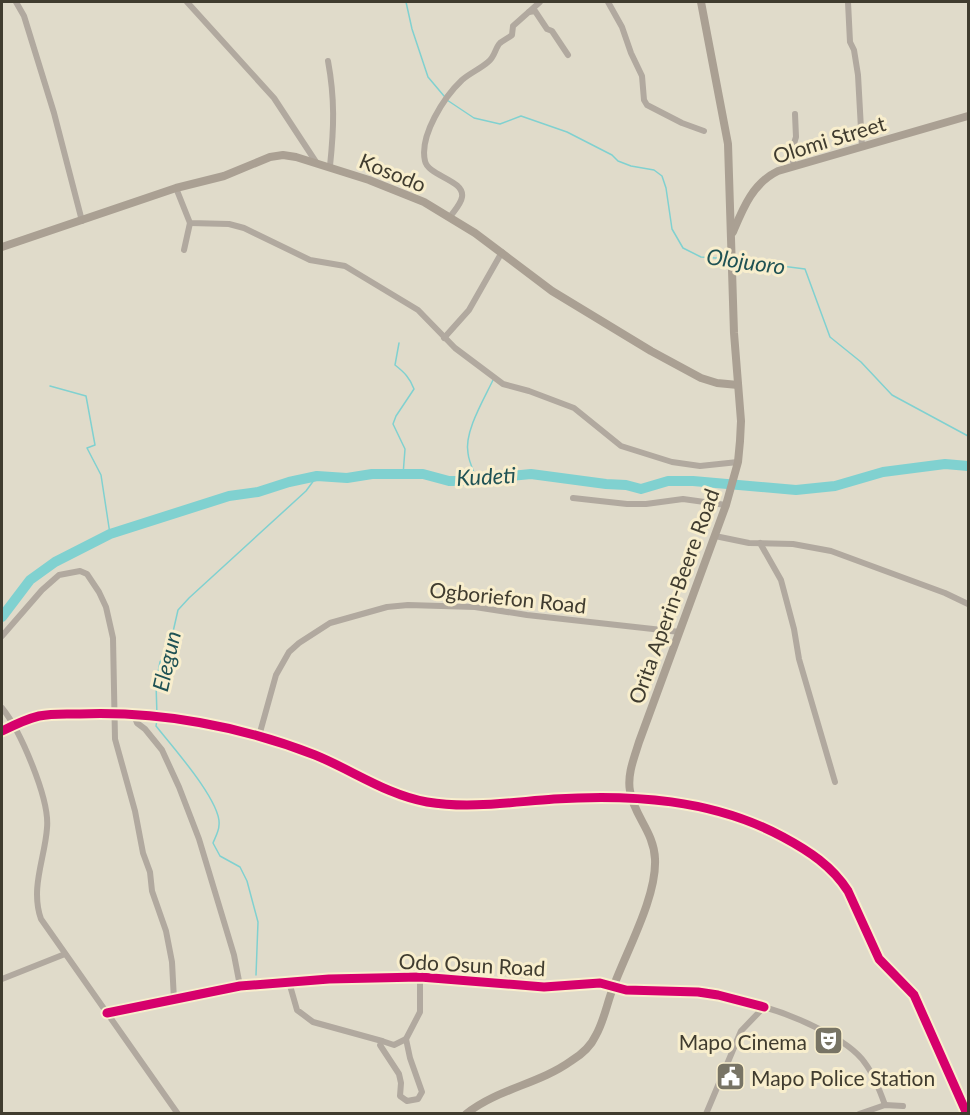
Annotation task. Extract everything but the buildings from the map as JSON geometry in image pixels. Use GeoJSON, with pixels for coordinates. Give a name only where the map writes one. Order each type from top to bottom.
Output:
{"type":"FeatureCollection","features":[{"type":"Feature","properties":{"kind":"main road","name":"Orita Aperin-Beere Road"},"geometry":{"type":"LineString","coordinates":[[466,1113],[484,1101],[552,1074],[586,1050],[597,1034],[635,937],[655,873],[655,850],[652,838],[632,799],[629,784],[633,761],[726,505],[738,462],[741,421],[732,278],[728,144],[701,2]]}},
{"type":"Feature","properties":{"kind":"main road","name":"Olomi Street"},"geometry":{"type":"LineString","coordinates":[[731,237],[741,213],[758,186],[768,176],[794,165],[830,157],[969,116]]}},
{"type":"Feature","properties":{"kind":"main road","name":"Kosodo"},"geometry":{"type":"LineString","coordinates":[[2,247],[176,188],[224,176],[270,157],[283,155],[296,157],[330,166],[406,195],[450,217],[502,252],[552,291],[684,370],[717,383],[738,385]]}},
{"type":"Feature","properties":{"kind":"street"},"geometry":{"type":"LineString","coordinates":[[16,2],[24,16],[54,113],[82,221]]}},
{"type":"Feature","properties":{"kind":"street"},"geometry":{"type":"LineString","coordinates":[[187,2],[274,99],[316,162]]}},
{"type":"Feature","properties":{"kind":"street"},"geometry":{"type":"LineString","coordinates":[[450,217],[462,198],[462,193],[457,186],[428,168],[425,163],[424,141],[436,115],[453,90],[468,75],[489,61],[499,44],[512,35],[513,26],[540,2]]}},
{"type":"Feature","properties":{"kind":"street"},"geometry":{"type":"LineString","coordinates":[[608,2],[622,27],[642,76],[644,100],[647,105],[682,123],[704,131]]}},
{"type":"Feature","properties":{"kind":"street"},"geometry":{"type":"LineString","coordinates":[[848,2],[850,42],[854,50],[858,75],[862,147]]}},
{"type":"Feature","properties":{"kind":"street"},"geometry":{"type":"LineString","coordinates":[[528,12],[534,11],[538,14],[568,55]]}},
{"type":"Feature","properties":{"kind":"street"},"geometry":{"type":"LineString","coordinates":[[328,61],[334,119],[330,166]]}},
{"type":"Feature","properties":{"kind":"street"},"geometry":{"type":"LineString","coordinates":[[794,165],[791,153],[796,137],[795,114]]}},
{"type":"Feature","properties":{"kind":"street"},"geometry":{"type":"LineString","coordinates":[[176,188],[190,223],[184,250]]}},
{"type":"Feature","properties":{"kind":"street"},"geometry":{"type":"LineString","coordinates":[[190,223],[208,222],[236,226],[310,260],[345,266],[418,310],[465,357],[502,384],[548,397],[574,408],[621,446],[672,462],[700,466],[738,462]]}},
{"type":"Feature","properties":{"kind":"street"},"geometry":{"type":"LineString","coordinates":[[444,338],[469,310],[502,252]]}},
{"type":"Feature","properties":{"kind":"street"},"geometry":{"type":"LineString","coordinates":[[573,498],[627,504],[683,499],[726,505]]}},
{"type":"Feature","properties":{"kind":"street"},"geometry":{"type":"LineString","coordinates":[[715,536],[760,543],[793,544],[831,551],[969,604]]}},
{"type":"Feature","properties":{"kind":"street"},"geometry":{"type":"LineString","coordinates":[[760,543],[781,580],[799,659],[835,782]]}},
{"type":"Feature","properties":{"kind":"street"},"geometry":{"type":"LineString","coordinates":[[2,636],[42,590],[59,576],[80,572],[87,574],[99,592],[111,625],[115,666],[116,739],[122,769],[135,811],[152,891],[166,931],[172,962],[174,1000]]}},
{"type":"Feature","properties":{"kind":"street","name":"Ogboriefon Road"},"geometry":{"type":"LineString","coordinates":[[259,736],[276,675],[289,652],[324,626],[387,607],[408,605],[475,607],[680,632]]}},
{"type":"Feature","properties":{"kind":"street"},"geometry":{"type":"LineString","coordinates":[[2,708],[13,725],[38,781],[47,814],[46,838],[37,885],[38,909],[46,927],[178,1113]]}},
{"type":"Feature","properties":{"kind":"street"},"geometry":{"type":"LineString","coordinates":[[2,731],[13,725],[49,715],[115,713],[134,715],[214,725],[259,736],[315,755],[407,798],[428,802],[475,805],[570,798],[632,799],[697,805],[747,820],[801,846],[835,873],[848,891],[879,959],[914,995],[967,1113]]}},
{"type":"Feature","properties":{"kind":"street"},"geometry":{"type":"LineString","coordinates":[[134,715],[137,723],[146,729],[162,750],[179,787],[202,849],[234,955],[240,986]]}},
{"type":"Feature","properties":{"kind":"street"},"geometry":{"type":"LineString","coordinates":[[2,979],[65,954]]}},
{"type":"Feature","properties":{"kind":"street"},"geometry":{"type":"LineString","coordinates":[[289,981],[297,1010],[313,1022],[394,1045],[406,1039],[420,1012],[420,977]]}},
{"type":"Feature","properties":{"kind":"street","name":"Odo Osun Road"},"geometry":{"type":"LineString","coordinates":[[107,1013],[240,986],[329,979],[420,977],[544,987],[590,982],[640,992],[698,992],[764,1007],[801,1021],[850,1048],[871,1071],[885,1105]]}},
{"type":"Feature","properties":{"kind":"street"},"geometry":{"type":"LineString","coordinates":[[706,1113],[741,1031],[764,1007]]}},
{"type":"Feature","properties":{"kind":"street"},"geometry":{"type":"LineString","coordinates":[[382,1041],[380,1046],[399,1074],[400,1096],[407,1101],[418,1099],[422,1092],[406,1039]]}},
{"type":"Feature","properties":{"kind":"street"},"geometry":{"type":"LineString","coordinates":[[860,1113],[885,1105],[903,1106]]}},
{"type":"Feature","properties":{"kind":"waterway","name":"Olojuoro"},"geometry":{"type":"LineString","coordinates":[[406,2],[412,29],[428,77],[444,96]]}},
{"type":"Feature","properties":{"kind":"waterway","name":"Olojuoro"},"geometry":{"type":"LineString","coordinates":[[447,100],[474,118],[500,124],[521,116],[567,132],[612,155],[618,161],[654,170],[662,176],[672,229],[683,248],[701,257],[730,259]]}},
{"type":"Feature","properties":{"kind":"waterway","name":"Olojuoro"},"geometry":{"type":"LineString","coordinates":[[734,260],[805,269],[830,337],[861,362],[892,395],[968,436]]}},
{"type":"Feature","properties":{"kind":"waterway"},"geometry":{"type":"LineString","coordinates":[[399,343],[395,365],[411,382],[414,389],[393,424],[405,449],[403,475]]}},
{"type":"Feature","properties":{"kind":"waterway"},"geometry":{"type":"LineString","coordinates":[[477,480],[470,464],[469,435],[493,380]]}},
{"type":"Feature","properties":{"kind":"waterway"},"geometry":{"type":"LineString","coordinates":[[50,386],[86,396],[95,445],[87,448],[101,475],[110,534]]}},
{"type":"Feature","properties":{"kind":"waterway","name":"Kudeti"},"geometry":{"type":"LineString","coordinates":[[2,617],[30,580],[55,562],[110,534],[229,496],[258,492],[317,476],[347,478],[372,474],[423,474],[449,481],[462,481],[531,474],[626,485],[641,489],[668,481],[693,481],[796,490],[835,486],[883,472],[945,464],[968,466]]}},
{"type":"Feature","properties":{"kind":"waterway","name":"Elegun"},"geometry":{"type":"LineString","coordinates":[[157,716],[156,683],[160,662],[170,645],[178,610],[306,491],[317,476]]}},
{"type":"Feature","properties":{"kind":"waterway","name":"Elegun"},"geometry":{"type":"LineString","coordinates":[[157,720],[156,726],[213,802],[219,825],[213,843],[220,856],[240,867],[247,881],[258,922],[256,975]]}},
{"type":"Feature","properties":{"kind":"cycle path"},"geometry":{"type":"LineString","coordinates":[[2,731],[29,719],[49,714],[110,714],[170,718],[229,728],[287,745],[329,761],[398,794],[427,802],[475,805],[554,799],[612,797],[642,799],[700,807],[756,824],[811,854],[842,882],[879,959],[914,995],[967,1114]]}},
{"type":"Feature","properties":{"kind":"cycle path"},"geometry":{"type":"LineString","coordinates":[[107,1013],[240,986],[329,979],[420,977],[544,987],[600,983],[626,990],[698,992],[764,1007]]}},
{"type":"Feature","properties":{"kind":"place","name":"Mapo Cinema"},"geometry":{"type":"Point","coordinates":[828,1041]}},
{"type":"Feature","properties":{"kind":"place","name":"Mapo Police Station"},"geometry":{"type":"Point","coordinates":[730,1077]}}]}
